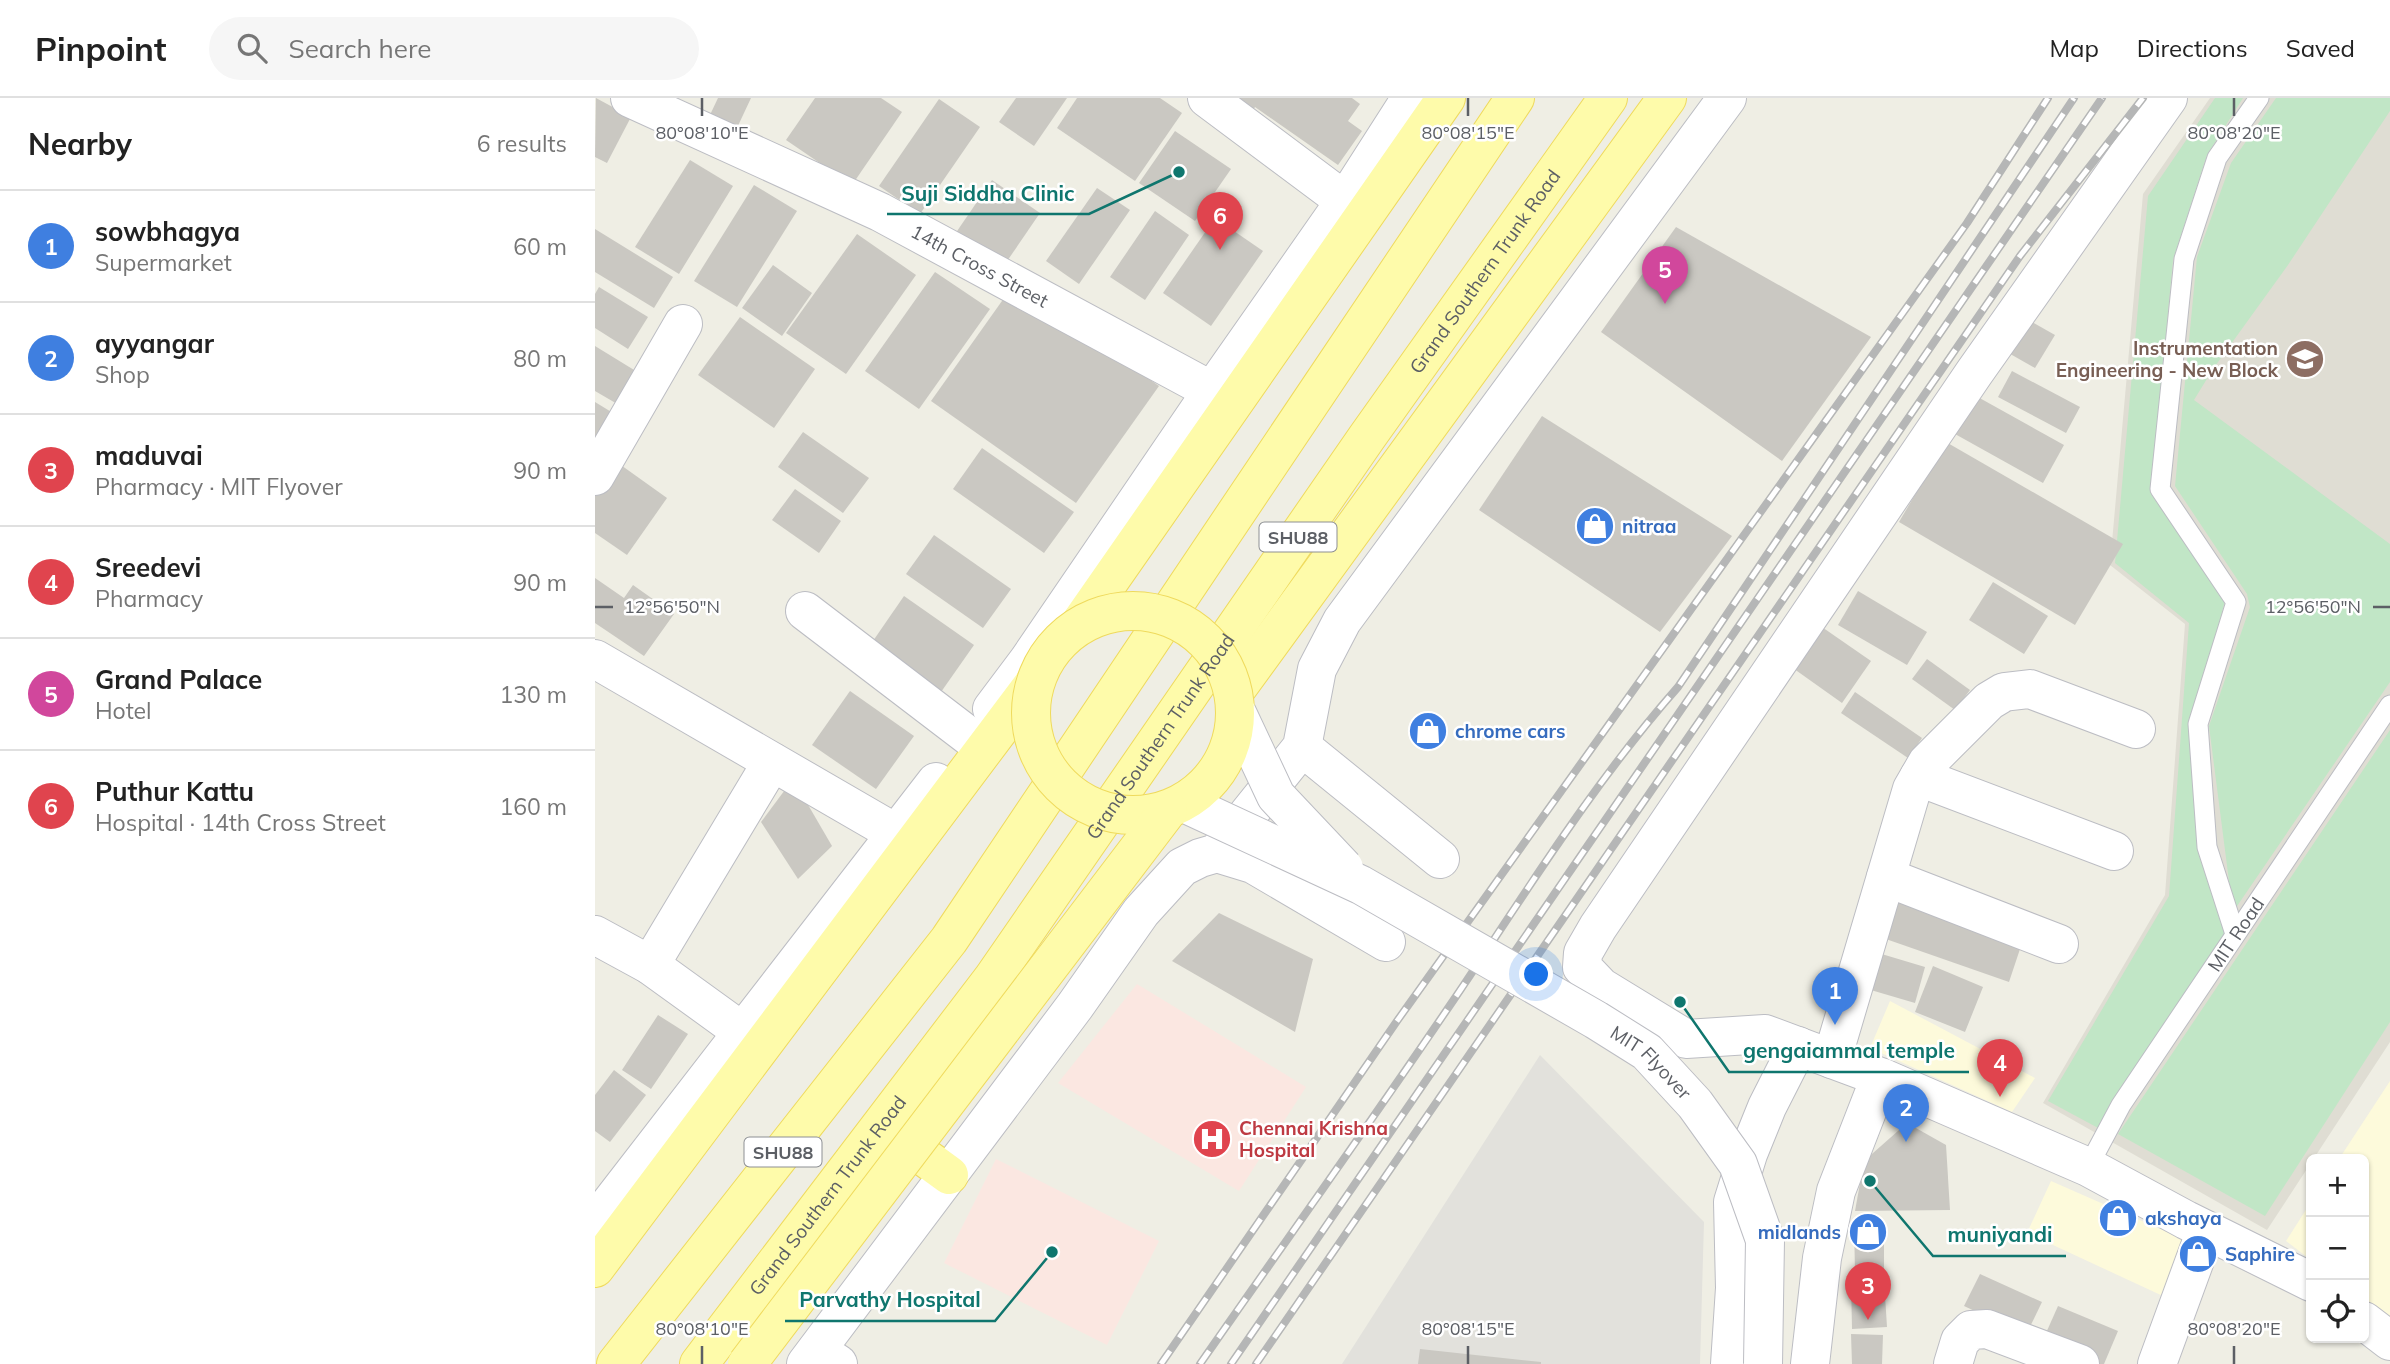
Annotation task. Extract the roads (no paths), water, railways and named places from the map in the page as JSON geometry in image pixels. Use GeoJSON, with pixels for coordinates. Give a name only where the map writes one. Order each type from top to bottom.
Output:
{"type":"FeatureCollection","features":[{"type":"Feature","properties":{"kind":"main road"},"geometry":{"type":"LineString","coordinates":[[595,1268],[1034,683],[1044,661],[1059,642],[1078,626],[1446,98]]}},
{"type":"Feature","properties":{"kind":"main road","name":"SHU88"},"geometry":{"type":"LineString","coordinates":[[616,1364],[949,940],[1515,98]]}},
{"type":"Feature","properties":{"kind":"main road","name":"Grand Southern Trunk Road"},"geometry":{"type":"LineString","coordinates":[[699,1364],[993,978],[1367,437],[1608,98]]}},
{"type":"Feature","properties":{"kind":"main road"},"geometry":{"type":"LineString","coordinates":[[1236,702],[1667,98]]}},
{"type":"Feature","properties":{"kind":"main road"},"geometry":{"type":"LineString","coordinates":[[747,1364],[1176,806],[1206,786],[1222,765],[1233,740],[1236,702],[1222,660],[1201,636],[1173,618],[1141,610],[1108,613],[1078,626]]}},
{"type":"Feature","properties":{"kind":"main road"},"geometry":{"type":"LineString","coordinates":[[1034,683],[1030,715],[1035,747],[1051,776],[1075,798],[1104,812],[1136,816],[1176,806]]}},
{"type":"Feature","properties":{"kind":"main road"},"geometry":{"type":"LineString","coordinates":[[881,1125],[949,1175]]}},
{"type":"Feature","properties":{"kind":"street","name":"14th Cross Street"},"geometry":{"type":"LineString","coordinates":[[629,98],[880,212],[1212,391]]}},
{"type":"Feature","properties":{"kind":"street"},"geometry":{"type":"LineString","coordinates":[[1207,98],[1345,201]]}},
{"type":"Feature","properties":{"kind":"street"},"geometry":{"type":"LineString","coordinates":[[595,1223],[1028,661],[1345,201],[1411,98]]}},
{"type":"Feature","properties":{"kind":"street"},"geometry":{"type":"LineString","coordinates":[[1217,853],[1302,747],[1317,669],[1342,621],[1727,98]]}},
{"type":"Feature","properties":{"kind":"street"},"geometry":{"type":"LineString","coordinates":[[2168,98],[1974,373],[1583,953],[1582,967],[1601,986],[1686,1039],[1798,1046],[1883,1078],[2088,1167],[2307,1280]]}},
{"type":"Feature","properties":{"kind":"street"},"geometry":{"type":"LineString","coordinates":[[595,476],[683,324]]}},
{"type":"Feature","properties":{"kind":"street"},"geometry":{"type":"LineString","coordinates":[[805,611],[970,737]]}},
{"type":"Feature","properties":{"kind":"street"},"geometry":{"type":"LineString","coordinates":[[595,659],[897,834]]}},
{"type":"Feature","properties":{"kind":"street"},"geometry":{"type":"LineString","coordinates":[[1730,1364],[1735,1288],[1733,1202],[1748,1154],[1767,1107],[1886,877],[1912,789],[1927,763],[1989,701],[2004,692],[2030,689],[2136,729]]}},
{"type":"Feature","properties":{"kind":"street","name":"MIT Flyover"},"geometry":{"type":"LineString","coordinates":[[1236,702],[1276,796],[1361,885]]}},
{"type":"Feature","properties":{"kind":"street"},"geometry":{"type":"LineString","coordinates":[[1302,747],[1440,859]]}},
{"type":"Feature","properties":{"kind":"street"},"geometry":{"type":"LineString","coordinates":[[650,965],[772,762]]}},
{"type":"Feature","properties":{"kind":"street"},"geometry":{"type":"LineString","coordinates":[[1919,777],[2114,851]]}},
{"type":"Feature","properties":{"kind":"street","name":"MIT Flyover"},"geometry":{"type":"LineString","coordinates":[[1176,806],[1361,885],[1647,1052],[1695,1104],[1738,1164],[1765,1240],[1763,1364]]}},
{"type":"Feature","properties":{"kind":"street"},"geometry":{"type":"LineString","coordinates":[[820,1359],[949,1175],[1075,1006],[1141,912],[1182,867],[1217,853],[1253,864],[1386,942]]}},
{"type":"Feature","properties":{"kind":"street"},"geometry":{"type":"LineString","coordinates":[[1886,877],[2059,944]]}},
{"type":"Feature","properties":{"kind":"street"},"geometry":{"type":"LineString","coordinates":[[595,935],[650,965],[744,1033]]}},
{"type":"Feature","properties":{"kind":"street"},"geometry":{"type":"LineString","coordinates":[[1810,1364],[1822,1258],[1836,1191],[1873,1096],[1883,1078]]}},
{"type":"Feature","properties":{"kind":"street"},"geometry":{"type":"LineString","coordinates":[[2157,1364],[2206,1230]]}},
{"type":"Feature","properties":{"kind":"street"},"geometry":{"type":"LineString","coordinates":[[2369,1325],[2390,1341]]}},
{"type":"Feature","properties":{"kind":"street"},"geometry":{"type":"LineString","coordinates":[[1953,1364],[1959,1341],[1971,1330],[1987,1329],[2080,1364]]}},
{"type":"Feature","properties":{"kind":"lane"},"geometry":{"type":"LineString","coordinates":[[2235,934],[2207,847],[2198,724],[2236,602],[2160,489],[2184,259],[2217,159],[2259,98]]}},
{"type":"Feature","properties":{"kind":"lane","name":"MIT Road"},"geometry":{"type":"LineString","coordinates":[[2088,1167],[2121,1105],[2390,705]]}},
{"type":"Feature","properties":{"kind":"railway"},"geometry":{"type":"LineString","coordinates":[[1161,1364],[1397,1021],[1967,223],[2048,98]]}},
{"type":"Feature","properties":{"kind":"railway"},"geometry":{"type":"LineString","coordinates":[[1200,1364],[1429,1036],[1564,835],[1619,759],[1678,687],[2074,98]]}},
{"type":"Feature","properties":{"kind":"railway"},"geometry":{"type":"LineString","coordinates":[[1231,1364],[2102,98]]}},
{"type":"Feature","properties":{"kind":"railway"},"geometry":{"type":"LineString","coordinates":[[1256,1364],[2020,256],[2143,98]]}},
{"type":"Feature","properties":{"kind":"place","name":"Suji Siddha Clinic"},"geometry":{"type":"Point","coordinates":[1179,172]}},
{"type":"Feature","properties":{"kind":"place","name":"Puthur Kattu"},"geometry":{"type":"Point","coordinates":[1220,250]}},
{"type":"Feature","properties":{"kind":"place","name":"Grand Palace"},"geometry":{"type":"Point","coordinates":[1665,304]}},
{"type":"Feature","properties":{"kind":"place","name":"Instrumentation Engineering - New Block"},"geometry":{"type":"Point","coordinates":[2305,359]}},
{"type":"Feature","properties":{"kind":"place","name":"nitraa"},"geometry":{"type":"Point","coordinates":[1595,526]}},
{"type":"Feature","properties":{"kind":"place","name":"chrome cars"},"geometry":{"type":"Point","coordinates":[1428,731]}},
{"type":"Feature","properties":{"kind":"place","name":"gengaiammal temple"},"geometry":{"type":"Point","coordinates":[1680,1002]}},
{"type":"Feature","properties":{"kind":"place","name":"sowbhagya"},"geometry":{"type":"Point","coordinates":[1835,1025]}},
{"type":"Feature","properties":{"kind":"place","name":"Sreedevi"},"geometry":{"type":"Point","coordinates":[2000,1097]}},
{"type":"Feature","properties":{"kind":"place","name":"Chennai Krishna Hospital"},"geometry":{"type":"Point","coordinates":[1212,1139]}},
{"type":"Feature","properties":{"kind":"place","name":"ayyangar"},"geometry":{"type":"Point","coordinates":[1906,1142]}},
{"type":"Feature","properties":{"kind":"place","name":"muniyandi"},"geometry":{"type":"Point","coordinates":[1870,1181]}},
{"type":"Feature","properties":{"kind":"place","name":"akshaya"},"geometry":{"type":"Point","coordinates":[2118,1218]}},
{"type":"Feature","properties":{"kind":"place","name":"midlands"},"geometry":{"type":"Point","coordinates":[1868,1232]}},
{"type":"Feature","properties":{"kind":"place","name":"Parvathy Hospital"},"geometry":{"type":"Point","coordinates":[1052,1252]}},
{"type":"Feature","properties":{"kind":"place","name":"Saphire"},"geometry":{"type":"Point","coordinates":[2198,1254]}},
{"type":"Feature","properties":{"kind":"place","name":"maduvai"},"geometry":{"type":"Point","coordinates":[1868,1320]}}]}
